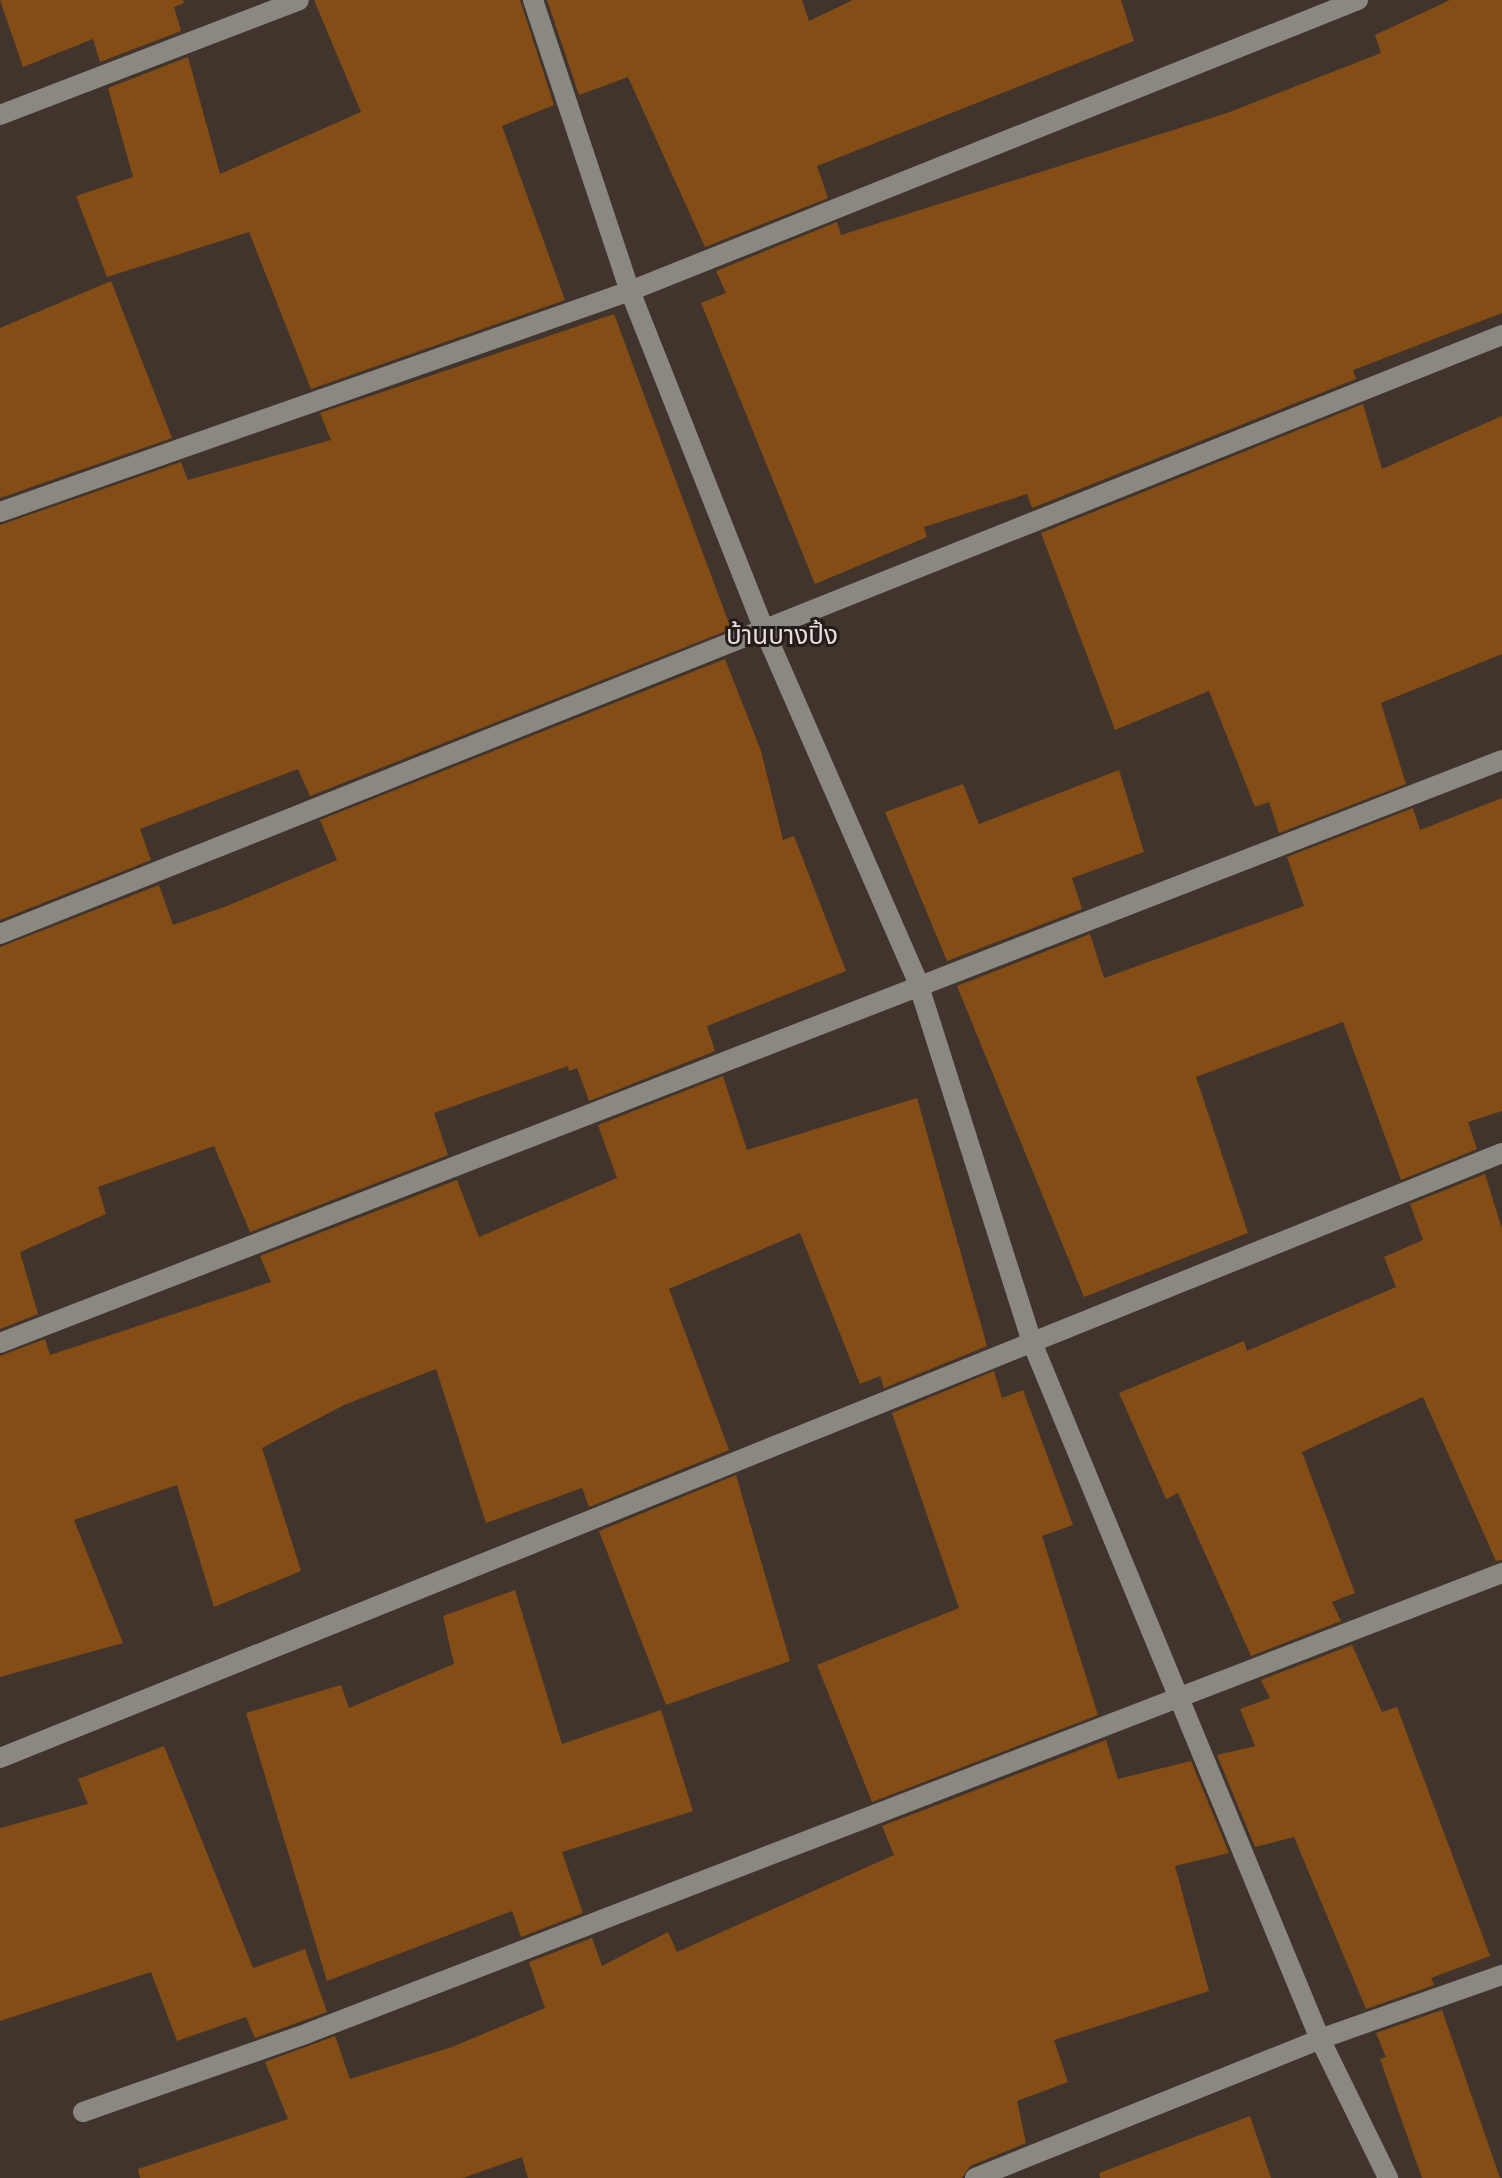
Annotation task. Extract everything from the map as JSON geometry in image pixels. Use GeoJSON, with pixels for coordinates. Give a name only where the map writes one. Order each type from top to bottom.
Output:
{"type":"FeatureCollection","features":[{"type":"Feature","properties":{"kind":"street"},"geometry":{"type":"LineString","coordinates":[[0,115],[299,0]]}},
{"type":"Feature","properties":{"kind":"street"},"geometry":{"type":"LineString","coordinates":[[533,0],[630,291],[765,632],[918,983],[1031,1340],[1320,2039],[1388,2178]]}},
{"type":"Feature","properties":{"kind":"street"},"geometry":{"type":"LineString","coordinates":[[0,512],[630,291],[1358,0]]}},
{"type":"Feature","properties":{"kind":"street"},"geometry":{"type":"LineString","coordinates":[[0,934],[765,632],[1502,335]]}},
{"type":"Feature","properties":{"kind":"street"},"geometry":{"type":"LineString","coordinates":[[0,1343],[918,983],[1502,760]]}},
{"type":"Feature","properties":{"kind":"street"},"geometry":{"type":"LineString","coordinates":[[0,1758],[1031,1340],[1502,1153]]}},
{"type":"Feature","properties":{"kind":"street"},"geometry":{"type":"LineString","coordinates":[[83,2112],[323,2028],[1179,1695],[1502,1573]]}},
{"type":"Feature","properties":{"kind":"street"},"geometry":{"type":"LineString","coordinates":[[975,2178],[1320,2039],[1502,1975]]}},
{"type":"Feature","properties":{"kind":"building"},"geometry":{"type":"Polygon","coordinates":[[[0,0],[183,0],[184,3],[174,7],[181,31],[100,62],[93,39],[23,67],[0,0]]]}},
{"type":"Feature","properties":{"kind":"building"},"geometry":{"type":"Polygon","coordinates":[[[314,0],[520,0],[554,105],[502,126],[565,300],[311,389],[249,232],[107,277],[76,196],[133,177],[108,88],[188,57],[220,174],[361,112],[314,0]]]}},
{"type":"Feature","properties":{"kind":"building"},"geometry":{"type":"Polygon","coordinates":[[[547,0],[802,0],[809,21],[853,0],[1121,0],[1134,41],[817,166],[828,198],[705,247],[628,77],[579,95],[547,0]]]}},
{"type":"Feature","properties":{"kind":"building"},"geometry":{"type":"Polygon","coordinates":[[[1450,0],[1502,0],[1502,313],[1353,370],[1356,379],[1032,508],[1027,494],[924,527],[927,537],[815,584],[701,303],[726,293],[716,271],[837,222],[841,235],[1227,113],[1381,53],[1375,35],[1450,0]]]}},
{"type":"Feature","properties":{"kind":"building"},"geometry":{"type":"Polygon","coordinates":[[[111,281],[172,438],[0,498],[0,328],[111,281]]]}},
{"type":"Feature","properties":{"kind":"building"},"geometry":{"type":"Polygon","coordinates":[[[614,314],[731,629],[310,796],[298,769],[140,829],[151,860],[0,920],[0,525],[181,462],[188,480],[331,440],[320,413],[614,314]]]}},
{"type":"Feature","properties":{"kind":"building"},"geometry":{"type":"Polygon","coordinates":[[[1363,404],[1382,469],[1502,416],[1502,654],[1381,703],[1406,784],[1279,833],[1269,802],[1255,807],[1209,691],[1115,730],[1041,533],[1363,404]]]}},
{"type":"Feature","properties":{"kind":"building"},"geometry":{"type":"Polygon","coordinates":[[[725,659],[761,751],[783,840],[794,836],[846,971],[707,1026],[715,1051],[589,1101],[577,1068],[569,1071],[568,1066],[434,1113],[448,1155],[250,1232],[214,1146],[98,1187],[106,1214],[20,1252],[38,1314],[0,1329],[0,947],[159,885],[173,925],[227,906],[337,860],[320,820],[725,659]]]}},
{"type":"Feature","properties":{"kind":"building"},"geometry":{"type":"Polygon","coordinates":[[[1119,770],[1144,852],[1072,878],[1082,909],[947,961],[885,812],[963,784],[979,824],[1119,770]]]}},
{"type":"Feature","properties":{"kind":"building"},"geometry":{"type":"Polygon","coordinates":[[[1502,798],[1502,1111],[1468,1122],[1477,1149],[1401,1180],[1343,1022],[1196,1077],[1248,1233],[1084,1297],[957,986],[1090,934],[1104,978],[1304,906],[1287,857],[1413,808],[1420,830],[1502,798]]]}},
{"type":"Feature","properties":{"kind":"building"},"geometry":{"type":"Polygon","coordinates":[[[723,1076],[747,1150],[917,1098],[987,1346],[884,1388],[880,1376],[860,1384],[800,1233],[669,1289],[729,1450],[589,1507],[582,1488],[486,1523],[436,1369],[344,1405],[262,1448],[301,1571],[214,1607],[177,1485],[74,1520],[123,1643],[0,1677],[0,1356],[45,1339],[50,1355],[271,1282],[260,1256],[457,1180],[479,1237],[617,1178],[598,1125],[723,1076]]]}},
{"type":"Feature","properties":{"kind":"building"},"geometry":{"type":"Polygon","coordinates":[[[1485,1174],[1502,1229],[1502,1560],[1496,1561],[1423,1397],[1302,1452],[1355,1593],[1332,1602],[1341,1621],[1251,1656],[1178,1493],[1166,1499],[1119,1393],[1244,1341],[1247,1351],[1396,1287],[1384,1257],[1423,1240],[1410,1204],[1485,1174]]]}},
{"type":"Feature","properties":{"kind":"building"},"geometry":{"type":"Polygon","coordinates":[[[994,1371],[1002,1398],[1023,1390],[1073,1525],[1042,1536],[1098,1715],[872,1802],[817,1665],[959,1608],[892,1413],[994,1371]]]}},
{"type":"Feature","properties":{"kind":"building"},"geometry":{"type":"Polygon","coordinates":[[[736,1475],[790,1661],[666,1705],[599,1531],[736,1475]]]}},
{"type":"Feature","properties":{"kind":"building"},"geometry":{"type":"Polygon","coordinates":[[[515,1590],[562,1744],[661,1710],[693,1811],[562,1852],[583,1913],[521,1937],[512,1911],[327,1981],[246,1713],[341,1685],[349,1708],[454,1664],[443,1616],[515,1590]]]}},
{"type":"Feature","properties":{"kind":"building"},"geometry":{"type":"Polygon","coordinates":[[[1352,1645],[1382,1712],[1397,1707],[1490,1956],[1431,1978],[1434,1985],[1366,2009],[1294,1837],[1255,1847],[1217,1755],[1255,1746],[1240,1709],[1270,1698],[1261,1680],[1352,1645]]]}},
{"type":"Feature","properties":{"kind":"building"},"geometry":{"type":"Polygon","coordinates":[[[1106,1740],[1118,1779],[1191,1761],[1229,1853],[1175,1866],[1209,1991],[1054,2040],[1068,2082],[1017,2101],[1026,2143],[970,2166],[962,2178],[528,2178],[522,2157],[463,2178],[140,2178],[138,2169],[288,2119],[265,2062],[335,2036],[350,2079],[452,2047],[545,2008],[529,1962],[592,1938],[602,1966],[668,1932],[677,1952],[894,1855],[882,1826],[1106,1740]]]}},
{"type":"Feature","properties":{"kind":"building"},"geometry":{"type":"Polygon","coordinates":[[[164,1746],[253,1968],[305,1949],[327,2012],[255,2038],[246,2017],[177,2041],[151,1972],[0,2021],[0,1828],[88,1804],[78,1779],[164,1746]]]}},
{"type":"Feature","properties":{"kind":"building"},"geometry":{"type":"Polygon","coordinates":[[[1442,2010],[1500,2178],[1422,2178],[1380,2059],[1386,2057],[1376,2033],[1442,2010]]]}},
{"type":"Feature","properties":{"kind":"building"},"geometry":{"type":"Polygon","coordinates":[[[1250,2116],[1271,2178],[1100,2178],[1099,2173],[1250,2116]]]}},
{"type":"Feature","properties":{"kind":"district","name":"บ้านบางปิ้ง"},"geometry":{"type":"Point","coordinates":[782,636]}}]}
